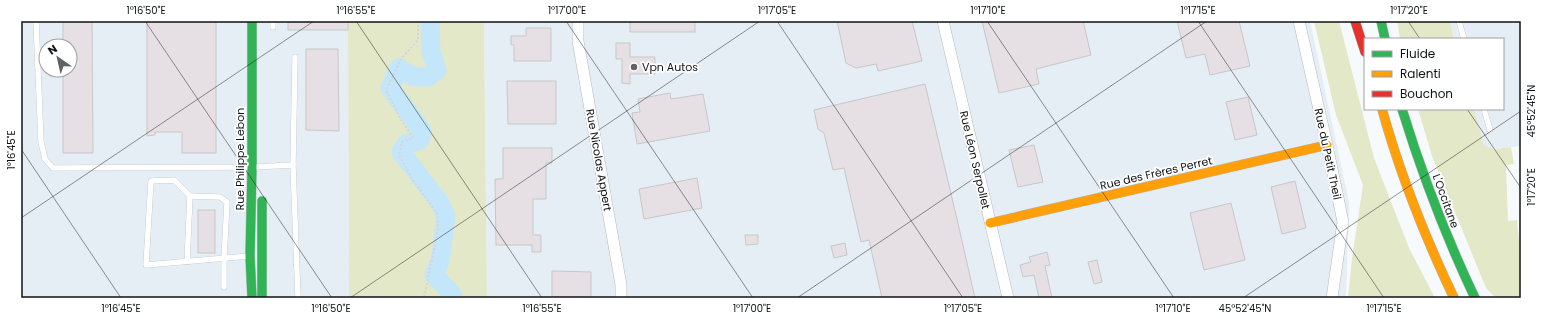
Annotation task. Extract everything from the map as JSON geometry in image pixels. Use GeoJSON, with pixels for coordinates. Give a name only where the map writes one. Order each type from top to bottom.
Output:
{"type":"FeatureCollection","features":[{"type":"Feature","properties":{"kind":"main road","name":"Rue Philippe Lebon"},"geometry":{"type":"LineString","coordinates":[[252,21],[259,167],[250,256],[252,298]]}},
{"type":"Feature","properties":{"kind":"main road","name":"Rue Philippe Lebon"},"geometry":{"type":"LineString","coordinates":[[260,21],[261,121]]}},
{"type":"Feature","properties":{"kind":"main road"},"geometry":{"type":"LineString","coordinates":[[1355,21],[1364,49]]}},
{"type":"Feature","properties":{"kind":"main road"},"geometry":{"type":"LineString","coordinates":[[1361,21],[1365,38]]}},
{"type":"Feature","properties":{"kind":"main road"},"geometry":{"type":"LineString","coordinates":[[1381,21],[1386,38]]}},
{"type":"Feature","properties":{"kind":"main road"},"geometry":{"type":"LineString","coordinates":[[1385,21],[1386,38]]}},
{"type":"Feature","properties":{"kind":"main road"},"geometry":{"type":"LineString","coordinates":[[1382,110],[1391,141],[1416,212],[1454,298]]}},
{"type":"Feature","properties":{"kind":"main road","name":"L'Occitane"},"geometry":{"type":"LineString","coordinates":[[1402,110],[1444,232],[1475,298]]}},
{"type":"Feature","properties":{"kind":"main road","name":"Rue des Frères Perret"},"geometry":{"type":"LineString","coordinates":[[990,224],[1327,145]]}},
{"type":"Feature","properties":{"kind":"main road","name":"Rue Philippe Lebon"},"geometry":{"type":"LineString","coordinates":[[262,189],[262,298]]}},
{"type":"Feature","properties":{"kind":"street","name":"Rue Nicolas Appert"},"geometry":{"type":"LineString","coordinates":[[578,21],[578,41],[621,285],[621,298]]}},
{"type":"Feature","properties":{"kind":"street","name":"Rue Léon Serpollet"},"geometry":{"type":"LineString","coordinates":[[943,21],[1008,298]]}},
{"type":"Feature","properties":{"kind":"street","name":"Rue du Petit Theil"},"geometry":{"type":"LineString","coordinates":[[1299,21],[1343,222],[1332,293]]}},
{"type":"Feature","properties":{"kind":"lane"},"geometry":{"type":"LineString","coordinates":[[36,21],[41,142],[45,159],[53,168],[259,167],[293,165]]}},
{"type":"Feature","properties":{"kind":"lane"},"geometry":{"type":"LineString","coordinates":[[1459,21],[1464,38]]}},
{"type":"Feature","properties":{"kind":"lane"},"geometry":{"type":"LineString","coordinates":[[295,57],[293,165],[298,298]]}},
{"type":"Feature","properties":{"kind":"lane"},"geometry":{"type":"LineString","coordinates":[[1484,110],[1490,130]]}},
{"type":"Feature","properties":{"kind":"lane"},"geometry":{"type":"LineString","coordinates":[[224,287],[224,259],[227,202],[220,197],[190,196],[174,180],[152,181],[146,265],[224,259],[262,255]]}},
{"type":"Feature","properties":{"kind":"lane"},"geometry":{"type":"LineString","coordinates":[[187,262],[190,196]]}},
{"type":"Feature","properties":{"kind":"path"},"geometry":{"type":"LineString","coordinates":[[418,21],[418,40],[401,59],[386,90],[400,118],[413,138],[402,142],[399,155],[413,180],[437,213],[438,230],[424,298]]}},
{"type":"Feature","properties":{"kind":"shaded area"},"geometry":{"type":"Polygon","coordinates":[[[21,21],[348,21],[349,298],[21,298],[21,21]]]}},
{"type":"Feature","properties":{"kind":"shaded area"},"geometry":{"type":"Polygon","coordinates":[[[484,21],[1310,21],[1349,202],[1346,298],[487,298],[484,21]]]}},
{"type":"Feature","properties":{"kind":"shaded area"},"geometry":{"type":"Polygon","coordinates":[[[1450,21],[1521,21],[1521,146],[1494,149],[1484,145],[1474,110],[1504,110],[1504,38],[1454,38],[1450,21]]]}},
{"type":"Feature","properties":{"kind":"green space"},"geometry":{"type":"Polygon","coordinates":[[[348,21],[484,21],[487,298],[349,298],[348,21]]]}},
{"type":"Feature","properties":{"kind":"green space"},"geometry":{"type":"Polygon","coordinates":[[[1314,21],[1339,21],[1374,158],[1409,248],[1435,298],[1348,298],[1352,258],[1363,185],[1336,115],[1314,21]]]}},
{"type":"Feature","properties":{"kind":"green space"},"geometry":{"type":"Polygon","coordinates":[[[1397,21],[1450,21],[1454,38],[1400,38],[1397,21]]]}},
{"type":"Feature","properties":{"kind":"green space"},"geometry":{"type":"Polygon","coordinates":[[[1418,110],[1474,110],[1484,145],[1494,149],[1511,147],[1514,164],[1506,165],[1508,221],[1517,220],[1521,263],[1521,298],[1496,298],[1486,288],[1432,156],[1418,110]]]}},
{"type":"Feature","properties":{"kind":"building"},"geometry":{"type":"Polygon","coordinates":[[[63,21],[92,21],[93,153],[63,153],[63,78],[78,78],[78,38],[63,38],[63,21]]]}},
{"type":"Feature","properties":{"kind":"building"},"geometry":{"type":"Polygon","coordinates":[[[147,21],[216,21],[216,153],[182,153],[182,132],[155,132],[155,135],[147,136],[147,21]]]}},
{"type":"Feature","properties":{"kind":"building"},"geometry":{"type":"Polygon","coordinates":[[[288,21],[348,21],[348,30],[288,30],[288,21]]]}},
{"type":"Feature","properties":{"kind":"building"},"geometry":{"type":"Polygon","coordinates":[[[630,21],[695,21],[695,32],[630,32],[630,21]]]}},
{"type":"Feature","properties":{"kind":"building"},"geometry":{"type":"Polygon","coordinates":[[[837,21],[912,21],[922,61],[878,71],[876,64],[856,68],[846,63],[837,21]]]}},
{"type":"Feature","properties":{"kind":"building"},"geometry":{"type":"Polygon","coordinates":[[[982,21],[1083,21],[1091,55],[1036,69],[1039,84],[999,93],[982,21]]]}},
{"type":"Feature","properties":{"kind":"building"},"geometry":{"type":"Polygon","coordinates":[[[1177,21],[1239,21],[1250,66],[1210,75],[1205,54],[1186,58],[1177,21]]]}},
{"type":"Feature","properties":{"kind":"building"},"geometry":{"type":"Polygon","coordinates":[[[526,28],[551,28],[551,61],[514,61],[514,45],[511,45],[511,36],[526,36],[526,28]]]}},
{"type":"Feature","properties":{"kind":"building"},"geometry":{"type":"Polygon","coordinates":[[[616,43],[630,43],[630,57],[655,57],[655,74],[630,74],[630,84],[622,83],[622,59],[616,59],[616,43]]]}},
{"type":"Feature","properties":{"kind":"building"},"geometry":{"type":"Polygon","coordinates":[[[306,49],[338,49],[339,131],[306,130],[306,49]]]}},
{"type":"Feature","properties":{"kind":"building"},"geometry":{"type":"Polygon","coordinates":[[[507,81],[556,81],[556,124],[508,124],[507,81]]]}},
{"type":"Feature","properties":{"kind":"building"},"geometry":{"type":"Polygon","coordinates":[[[925,84],[975,298],[882,298],[869,240],[861,242],[844,168],[833,170],[824,133],[818,129],[814,110],[925,84]]]}},
{"type":"Feature","properties":{"kind":"building"},"geometry":{"type":"Polygon","coordinates":[[[670,93],[671,99],[703,94],[710,131],[637,144],[632,113],[640,112],[638,99],[670,93]]]}},
{"type":"Feature","properties":{"kind":"building"},"geometry":{"type":"Polygon","coordinates":[[[1248,97],[1257,135],[1235,140],[1226,102],[1248,97]]]}},
{"type":"Feature","properties":{"kind":"building"},"geometry":{"type":"Polygon","coordinates":[[[1034,145],[1043,182],[1018,187],[1009,150],[1034,145]]]}},
{"type":"Feature","properties":{"kind":"building"},"geometry":{"type":"Polygon","coordinates":[[[503,148],[552,148],[552,163],[546,163],[546,199],[533,199],[533,235],[541,235],[541,252],[532,252],[532,245],[496,245],[495,179],[503,179],[503,148]]]}},
{"type":"Feature","properties":{"kind":"building"},"geometry":{"type":"Polygon","coordinates":[[[697,178],[702,208],[644,219],[639,189],[697,178]]]}},
{"type":"Feature","properties":{"kind":"building"},"geometry":{"type":"Polygon","coordinates":[[[1295,181],[1306,228],[1282,234],[1271,187],[1295,181]]]}},
{"type":"Feature","properties":{"kind":"building"},"geometry":{"type":"Polygon","coordinates":[[[1231,203],[1245,260],[1204,270],[1190,213],[1231,203]]]}},
{"type":"Feature","properties":{"kind":"building"},"geometry":{"type":"Polygon","coordinates":[[[198,210],[215,210],[215,253],[198,253],[198,210]]]}},
{"type":"Feature","properties":{"kind":"building"},"geometry":{"type":"Polygon","coordinates":[[[745,235],[758,235],[758,244],[746,245],[745,235]]]}},
{"type":"Feature","properties":{"kind":"building"},"geometry":{"type":"Polygon","coordinates":[[[845,243],[847,255],[834,258],[831,246],[845,243]]]}},
{"type":"Feature","properties":{"kind":"building"},"geometry":{"type":"Polygon","coordinates":[[[1047,252],[1050,265],[1045,266],[1052,298],[1039,298],[1034,275],[1023,277],[1020,265],[1031,262],[1029,257],[1047,252]]]}},
{"type":"Feature","properties":{"kind":"building"},"geometry":{"type":"Polygon","coordinates":[[[1097,260],[1102,282],[1094,284],[1088,262],[1097,260]]]}},
{"type":"Feature","properties":{"kind":"building"},"geometry":{"type":"Polygon","coordinates":[[[552,271],[591,272],[591,298],[552,298],[552,271]]]}},
{"type":"Feature","properties":{"kind":"waterway"},"geometry":{"type":"LineString","coordinates":[[430,21],[431,51],[437,70],[428,77],[412,76],[399,68],[390,88],[422,131],[420,140],[406,144],[401,152],[440,203],[446,217],[440,261],[434,275],[452,294],[453,298]]}},
{"type":"Feature","properties":{"kind":"traffic: fast"},"geometry":{"type":"LineString","coordinates":[[252,21],[252,167],[250,256],[252,298]]}},
{"type":"Feature","properties":{"kind":"traffic: fast"},"geometry":{"type":"LineString","coordinates":[[1381,21],[1385,38]]}},
{"type":"Feature","properties":{"kind":"traffic: fast"},"geometry":{"type":"LineString","coordinates":[[1402,110],[1435,205],[1475,298]]}},
{"type":"Feature","properties":{"kind":"traffic: fast"},"geometry":{"type":"LineString","coordinates":[[262,201],[262,298]]}},
{"type":"Feature","properties":{"kind":"traffic: slow"},"geometry":{"type":"LineString","coordinates":[[1382,110],[1414,205],[1454,298]]}},
{"type":"Feature","properties":{"kind":"traffic: slow"},"geometry":{"type":"LineString","coordinates":[[990,223],[1327,145]]}},
{"type":"Feature","properties":{"kind":"traffic: jam"},"geometry":{"type":"LineString","coordinates":[[1355,21],[1364,49]]}},
{"type":"Feature","properties":{"kind":"place","name":"Vpn Autos"},"geometry":{"type":"Point","coordinates":[634,67]}}]}
